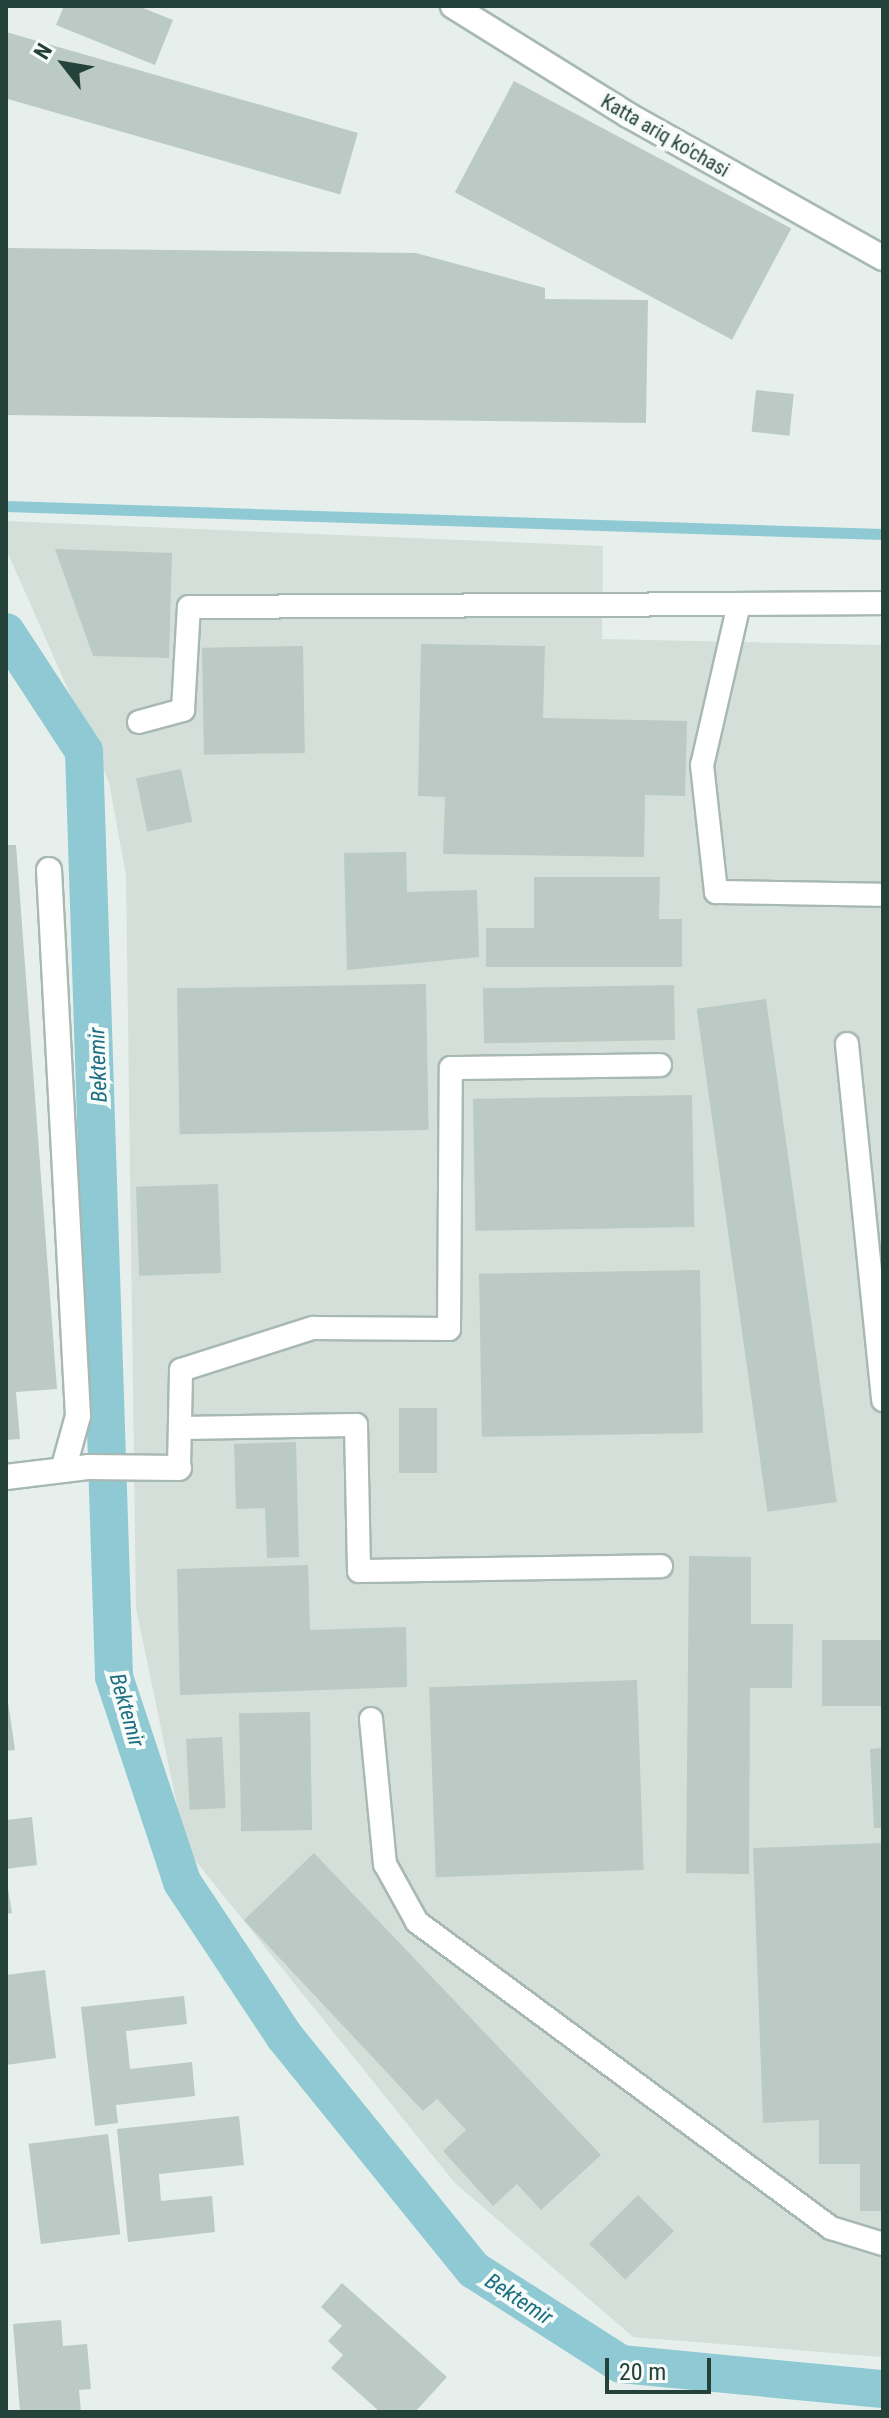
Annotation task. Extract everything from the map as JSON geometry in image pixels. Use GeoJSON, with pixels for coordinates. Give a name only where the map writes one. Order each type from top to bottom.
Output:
{"type":"FeatureCollection","features":[{"type":"Feature","properties":{"kind":"street","name":"Katta ariq ko'chasi"},"geometry":{"type":"LineString","coordinates":[[453,6],[628,115],[883,258]]}},
{"type":"Feature","properties":{"kind":"street"},"geometry":{"type":"LineString","coordinates":[[49,870],[78,1416],[63,1470]]}},
{"type":"Feature","properties":{"kind":"street"},"geometry":{"type":"LineString","coordinates":[[6,1477],[89,1467],[179,1468]]}},
{"type":"Feature","properties":{"kind":"lane"},"geometry":{"type":"LineString","coordinates":[[139,722],[183,710],[189,607],[883,603]]}},
{"type":"Feature","properties":{"kind":"lane"},"geometry":{"type":"LineString","coordinates":[[739,604],[702,765],[716,892],[883,895]]}},
{"type":"Feature","properties":{"kind":"lane"},"geometry":{"type":"LineString","coordinates":[[847,1044],[883,1400]]}},
{"type":"Feature","properties":{"kind":"lane"},"geometry":{"type":"LineString","coordinates":[[179,1468],[181,1370],[313,1328],[449,1329],[451,1068],[660,1065]]}},
{"type":"Feature","properties":{"kind":"lane"},"geometry":{"type":"LineString","coordinates":[[180,1428],[356,1425],[359,1571],[661,1566]]}},
{"type":"Feature","properties":{"kind":"lane"},"geometry":{"type":"LineString","coordinates":[[371,1719],[385,1864],[417,1922],[831,2228],[883,2244]]}},
{"type":"Feature","properties":{"kind":"shaded area"},"geometry":{"type":"Polygon","coordinates":[[[6,521],[603,546],[602,639],[883,645],[883,2357],[633,2337],[454,2182],[186,1849],[136,1608],[126,876],[109,782],[6,549],[6,521]]]}},
{"type":"Feature","properties":{"kind":"building"},"geometry":{"type":"Polygon","coordinates":[[[64,6],[138,6],[173,20],[155,65],[56,25],[64,6]]]}},
{"type":"Feature","properties":{"kind":"building"},"geometry":{"type":"Polygon","coordinates":[[[6,32],[358,133],[340,194],[6,99],[6,32]]]}},
{"type":"Feature","properties":{"kind":"building"},"geometry":{"type":"Polygon","coordinates":[[[514,81],[791,228],[732,340],[455,192],[514,81]]]}},
{"type":"Feature","properties":{"kind":"building"},"geometry":{"type":"Polygon","coordinates":[[[6,248],[416,253],[545,288],[545,299],[648,300],[646,423],[6,415],[6,248]]]}},
{"type":"Feature","properties":{"kind":"building"},"geometry":{"type":"Polygon","coordinates":[[[756,390],[794,394],[789,436],[752,432],[756,390]]]}},
{"type":"Feature","properties":{"kind":"building"},"geometry":{"type":"Polygon","coordinates":[[[55,549],[172,553],[169,658],[93,656],[55,549]]]}},
{"type":"Feature","properties":{"kind":"building"},"geometry":{"type":"Polygon","coordinates":[[[421,644],[545,646],[543,718],[687,721],[685,796],[645,795],[644,857],[443,854],[445,797],[418,796],[421,644]]]}},
{"type":"Feature","properties":{"kind":"building"},"geometry":{"type":"Polygon","coordinates":[[[303,646],[305,753],[204,755],[202,648],[303,646]]]}},
{"type":"Feature","properties":{"kind":"building"},"geometry":{"type":"Polygon","coordinates":[[[181,769],[192,822],[147,831],[136,779],[181,769]]]}},
{"type":"Feature","properties":{"kind":"building"},"geometry":{"type":"Polygon","coordinates":[[[6,845],[16,845],[57,1389],[16,1392],[20,1439],[6,1440],[6,845]]]}},
{"type":"Feature","properties":{"kind":"building"},"geometry":{"type":"Polygon","coordinates":[[[406,852],[407,892],[477,890],[479,957],[347,970],[344,853],[406,852]]]}},
{"type":"Feature","properties":{"kind":"building"},"geometry":{"type":"Polygon","coordinates":[[[534,877],[660,877],[659,919],[682,919],[682,967],[486,967],[486,928],[534,928],[534,877]]]}},
{"type":"Feature","properties":{"kind":"building"},"geometry":{"type":"Polygon","coordinates":[[[426,984],[429,1130],[180,1134],[177,988],[426,984]]]}},
{"type":"Feature","properties":{"kind":"building"},"geometry":{"type":"Polygon","coordinates":[[[674,985],[675,1040],[484,1043],[483,988],[674,985]]]}},
{"type":"Feature","properties":{"kind":"building"},"geometry":{"type":"Polygon","coordinates":[[[766,999],[837,1502],[767,1512],[697,1009],[766,999]]]}},
{"type":"Feature","properties":{"kind":"building"},"geometry":{"type":"Polygon","coordinates":[[[692,1095],[694,1227],[475,1231],[473,1099],[692,1095]]]}},
{"type":"Feature","properties":{"kind":"building"},"geometry":{"type":"Polygon","coordinates":[[[218,1184],[221,1273],[139,1276],[136,1187],[218,1184]]]}},
{"type":"Feature","properties":{"kind":"building"},"geometry":{"type":"Polygon","coordinates":[[[700,1270],[703,1433],[482,1437],[479,1274],[700,1270]]]}},
{"type":"Feature","properties":{"kind":"building"},"geometry":{"type":"Polygon","coordinates":[[[399,1408],[437,1408],[437,1473],[399,1473],[399,1408]]]}},
{"type":"Feature","properties":{"kind":"building"},"geometry":{"type":"Polygon","coordinates":[[[296,1442],[299,1557],[267,1558],[265,1508],[236,1509],[234,1444],[296,1442]]]}},
{"type":"Feature","properties":{"kind":"building"},"geometry":{"type":"Polygon","coordinates":[[[689,1556],[751,1557],[751,1624],[793,1624],[792,1688],[750,1688],[749,1874],[686,1873],[689,1556]]]}},
{"type":"Feature","properties":{"kind":"building"},"geometry":{"type":"Polygon","coordinates":[[[308,1565],[310,1630],[406,1627],[407,1687],[180,1695],[177,1569],[308,1565]]]}},
{"type":"Feature","properties":{"kind":"building"},"geometry":{"type":"Polygon","coordinates":[[[822,1640],[883,1640],[883,1706],[822,1706],[822,1640]]]}},
{"type":"Feature","properties":{"kind":"building"},"geometry":{"type":"Polygon","coordinates":[[[637,1680],[644,1870],[436,1877],[429,1687],[637,1680]]]}},
{"type":"Feature","properties":{"kind":"building"},"geometry":{"type":"Polygon","coordinates":[[[6,1688],[15,1750],[6,1751],[6,1688]]]}},
{"type":"Feature","properties":{"kind":"building"},"geometry":{"type":"Polygon","coordinates":[[[310,1712],[312,1830],[241,1831],[239,1713],[310,1712]]]}},
{"type":"Feature","properties":{"kind":"building"},"geometry":{"type":"Polygon","coordinates":[[[222,1737],[226,1808],[190,1810],[186,1739],[222,1737]]]}},
{"type":"Feature","properties":{"kind":"building"},"geometry":{"type":"Polygon","coordinates":[[[883,1748],[883,1828],[874,1828],[870,1749],[883,1748]]]}},
{"type":"Feature","properties":{"kind":"building"},"geometry":{"type":"Polygon","coordinates":[[[32,1817],[37,1865],[6,1869],[6,1820],[32,1817]]]}},
{"type":"Feature","properties":{"kind":"building"},"geometry":{"type":"Polygon","coordinates":[[[883,1843],[883,2211],[860,2211],[860,2164],[819,2164],[819,2120],[763,2123],[753,1848],[883,1843]]]}},
{"type":"Feature","properties":{"kind":"building"},"geometry":{"type":"Polygon","coordinates":[[[314,1853],[601,2155],[541,2210],[517,2184],[493,2206],[443,2151],[466,2130],[437,2099],[423,2111],[244,1920],[314,1853]]]}},
{"type":"Feature","properties":{"kind":"building"},"geometry":{"type":"Polygon","coordinates":[[[6,1876],[12,1913],[6,1914],[6,1876]]]}},
{"type":"Feature","properties":{"kind":"building"},"geometry":{"type":"Polygon","coordinates":[[[45,1970],[56,2058],[6,2065],[6,1975],[45,1970]]]}},
{"type":"Feature","properties":{"kind":"building"},"geometry":{"type":"Polygon","coordinates":[[[184,1996],[187,2024],[126,2031],[130,2069],[192,2062],[195,2096],[116,2105],[118,2123],[95,2126],[81,2007],[184,1996]]]}},
{"type":"Feature","properties":{"kind":"building"},"geometry":{"type":"Polygon","coordinates":[[[239,2116],[244,2165],[159,2174],[161,2201],[212,2196],[215,2232],[128,2242],[117,2129],[239,2116]]]}},
{"type":"Feature","properties":{"kind":"building"},"geometry":{"type":"Polygon","coordinates":[[[108,2134],[120,2234],[41,2244],[29,2144],[108,2134]]]}},
{"type":"Feature","properties":{"kind":"building"},"geometry":{"type":"Polygon","coordinates":[[[638,2195],[674,2231],[625,2280],[589,2244],[638,2195]]]}},
{"type":"Feature","properties":{"kind":"building"},"geometry":{"type":"Polygon","coordinates":[[[342,2283],[447,2377],[415,2412],[380,2412],[331,2368],[343,2355],[328,2341],[342,2326],[321,2307],[342,2283]]]}},
{"type":"Feature","properties":{"kind":"building"},"geometry":{"type":"Polygon","coordinates":[[[61,2320],[63,2346],[87,2344],[91,2389],[79,2390],[81,2412],[20,2412],[13,2324],[61,2320]]]}},
{"type":"Feature","properties":{"kind":"waterway"},"geometry":{"type":"LineString","coordinates":[[6,506],[883,534]]}},
{"type":"Feature","properties":{"kind":"waterway","name":"Bektemir"},"geometry":{"type":"LineString","coordinates":[[6,632],[84,751],[114,1677],[182,1882],[285,2037],[474,2270],[621,2364],[883,2389]]}}]}
